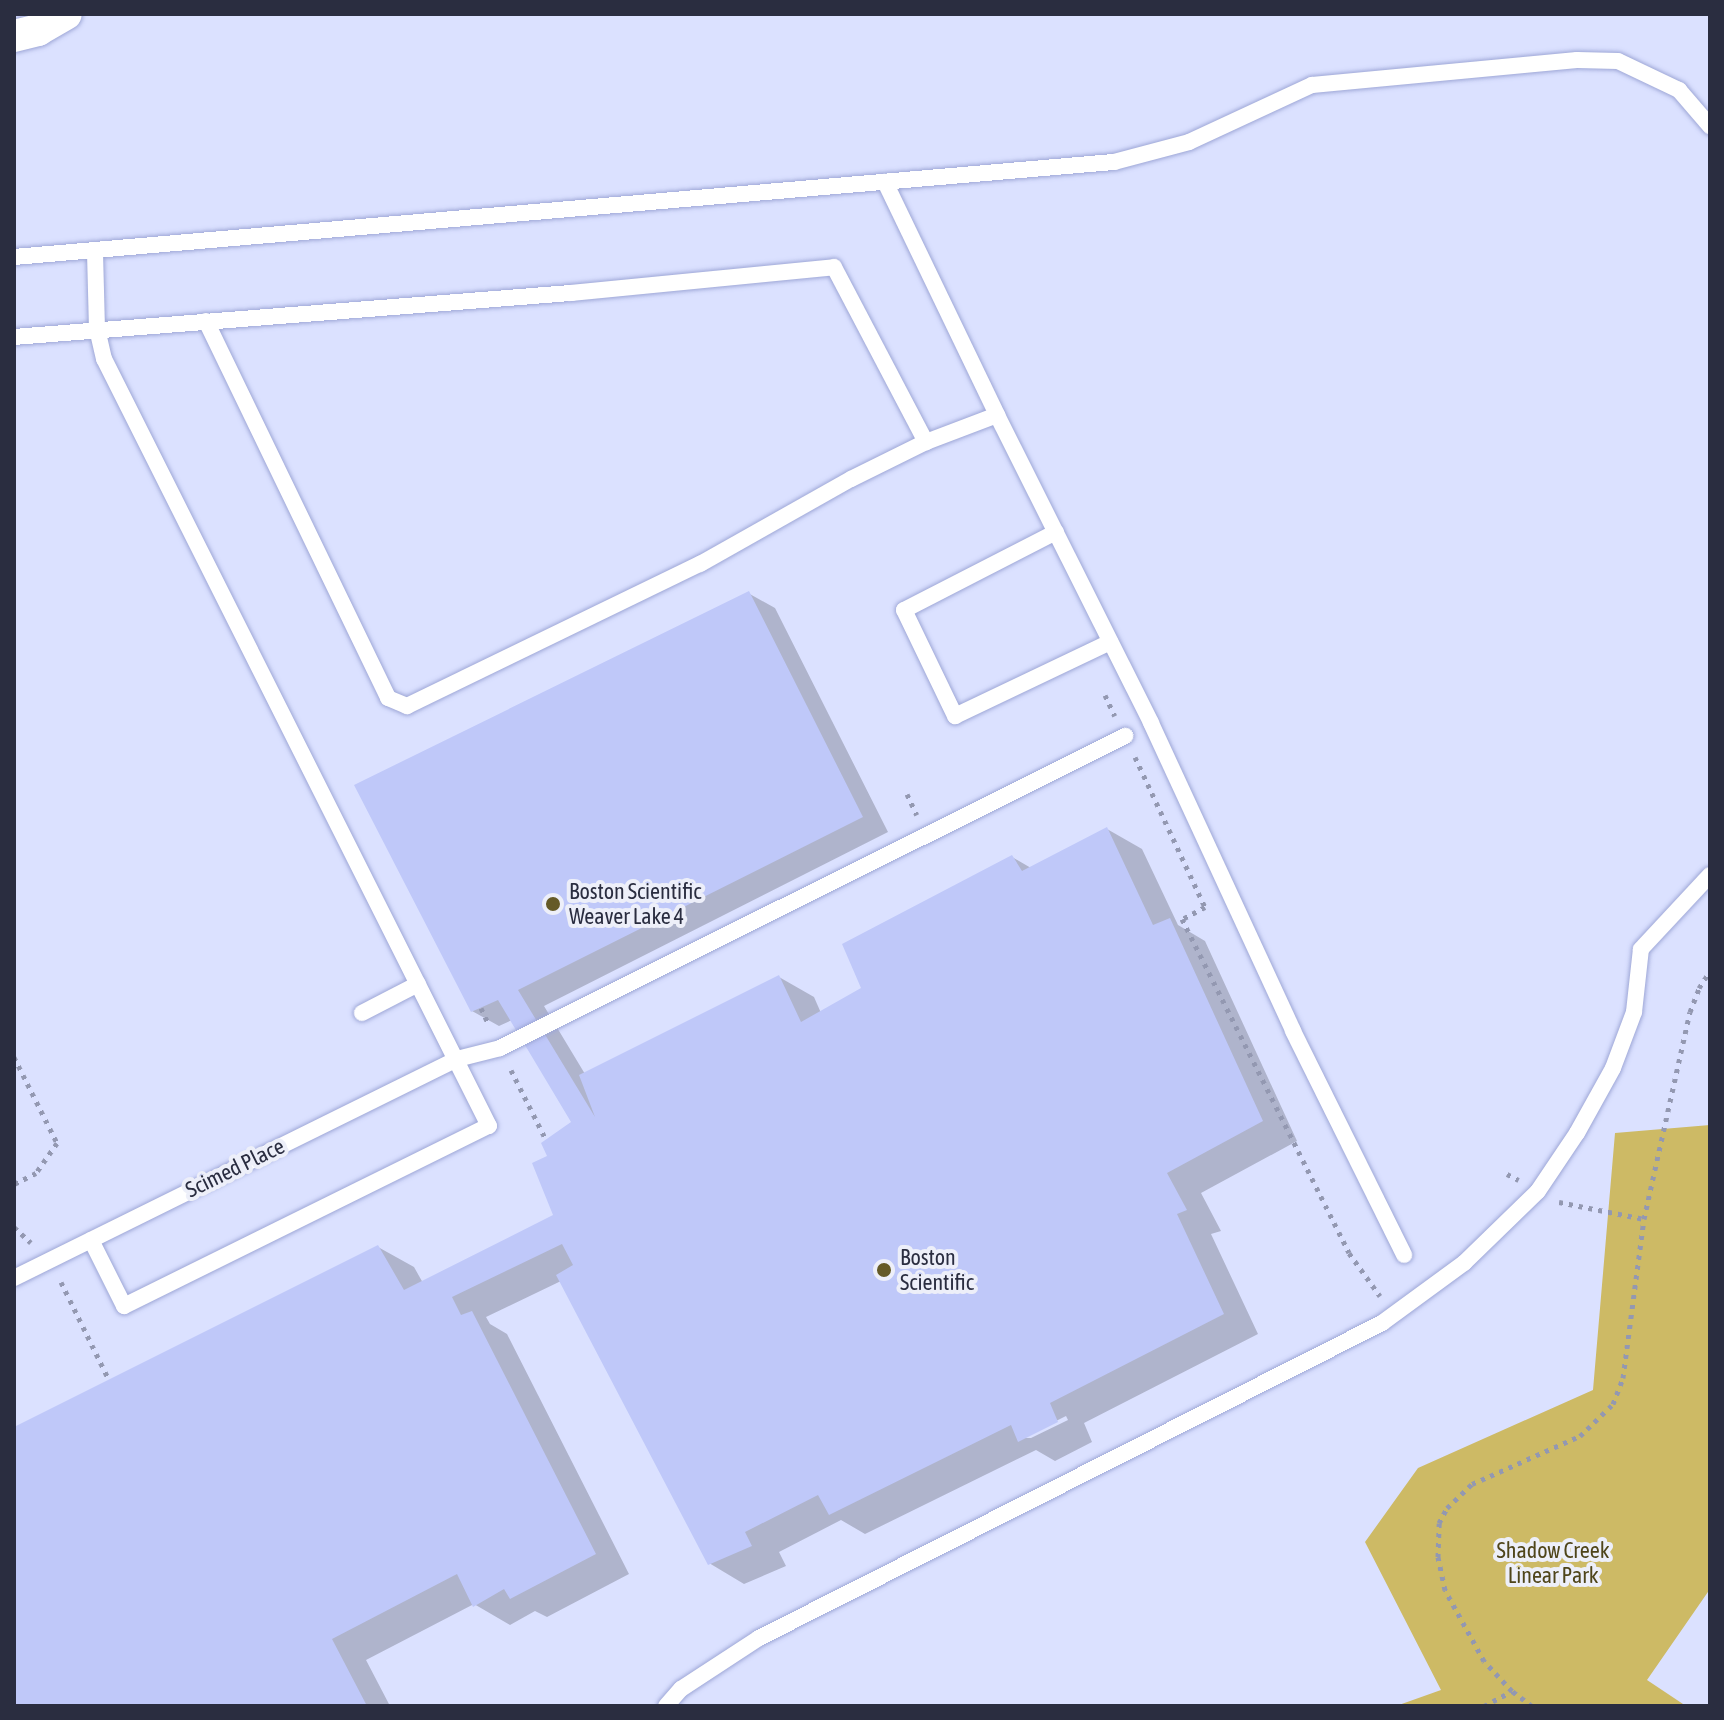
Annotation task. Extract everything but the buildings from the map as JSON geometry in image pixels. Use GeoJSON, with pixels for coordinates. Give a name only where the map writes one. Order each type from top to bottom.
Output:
{"type":"FeatureCollection","features":[{"type":"Feature","properties":{"kind":"street"},"geometry":{"type":"LineString","coordinates":[[14,36],[38,30],[66,14]]}},
{"type":"Feature","properties":{"kind":"lane"},"geometry":{"type":"LineString","coordinates":[[14,257],[1114,162],[1189,142],[1312,85],[1577,60],[1618,61],[1679,90],[1710,126]]}},
{"type":"Feature","properties":{"kind":"lane"},"geometry":{"type":"LineString","coordinates":[[885,182],[1404,1255]]}},
{"type":"Feature","properties":{"kind":"lane"},"geometry":{"type":"LineString","coordinates":[[91,1240],[124,1306],[489,1126],[104,359],[97,329],[95,250]]}},
{"type":"Feature","properties":{"kind":"lane"},"geometry":{"type":"LineString","coordinates":[[14,337],[571,293],[834,267],[926,442]]}},
{"type":"Feature","properties":{"kind":"lane"},"geometry":{"type":"LineString","coordinates":[[206,321],[388,698],[407,706],[700,564],[851,479],[926,442],[997,415]]}},
{"type":"Feature","properties":{"kind":"lane"},"geometry":{"type":"LineString","coordinates":[[1056,532],[904,610],[955,716],[1110,642]]}},
{"type":"Feature","properties":{"kind":"lane","name":"Scimed Place"},"geometry":{"type":"LineString","coordinates":[[14,1278],[457,1059],[500,1048],[1125,736]]}},
{"type":"Feature","properties":{"kind":"lane"},"geometry":{"type":"LineString","coordinates":[[666,1706],[681,1689],[759,1638],[1382,1323],[1464,1263],[1538,1191],[1613,1068],[1634,1012],[1641,949],[1710,875]]}},
{"type":"Feature","properties":{"kind":"lane"},"geometry":{"type":"LineString","coordinates":[[362,1013],[418,984]]}},
{"type":"Feature","properties":{"kind":"path"},"geometry":{"type":"LineString","coordinates":[[1134,754],[1205,907],[1182,919],[1349,1253],[1381,1298]]}},
{"type":"Feature","properties":{"kind":"path"},"geometry":{"type":"LineString","coordinates":[[1532,1706],[1512,1691],[1484,1661],[1445,1590],[1438,1557],[1439,1523],[1447,1508],[1472,1484],[1580,1436],[1613,1404],[1623,1378],[1644,1219],[1690,1012],[1699,988],[1710,971]]}},
{"type":"Feature","properties":{"kind":"path"},"geometry":{"type":"LineString","coordinates":[[14,1057],[57,1143],[36,1173],[14,1184]]}},
{"type":"Feature","properties":{"kind":"path"},"geometry":{"type":"LineString","coordinates":[[514,1077],[546,1140]]}},
{"type":"Feature","properties":{"kind":"path"},"geometry":{"type":"LineString","coordinates":[[1507,1174],[1562,1204],[1644,1219]]}},
{"type":"Feature","properties":{"kind":"path"},"geometry":{"type":"LineString","coordinates":[[14,1227],[50,1260],[109,1380]]}},
{"type":"Feature","properties":{"kind":"path"},"geometry":{"type":"LineString","coordinates":[[1484,1706],[1512,1691]]}},
{"type":"Feature","properties":{"kind":"green space","name":"Shadow Creek Linear Park"},"geometry":{"type":"Polygon","coordinates":[[[1710,1125],[1710,1589],[1647,1680],[1686,1706],[1396,1706],[1441,1690],[1365,1542],[1418,1468],[1593,1390],[1615,1133],[1710,1125]]]}},
{"type":"Feature","properties":{"kind":"place","name":"Boston Scientific Weaver Lake 4"},"geometry":{"type":"Point","coordinates":[553,904]}},
{"type":"Feature","properties":{"kind":"place","name":"Boston Scientific"},"geometry":{"type":"Point","coordinates":[884,1270]}}]}
